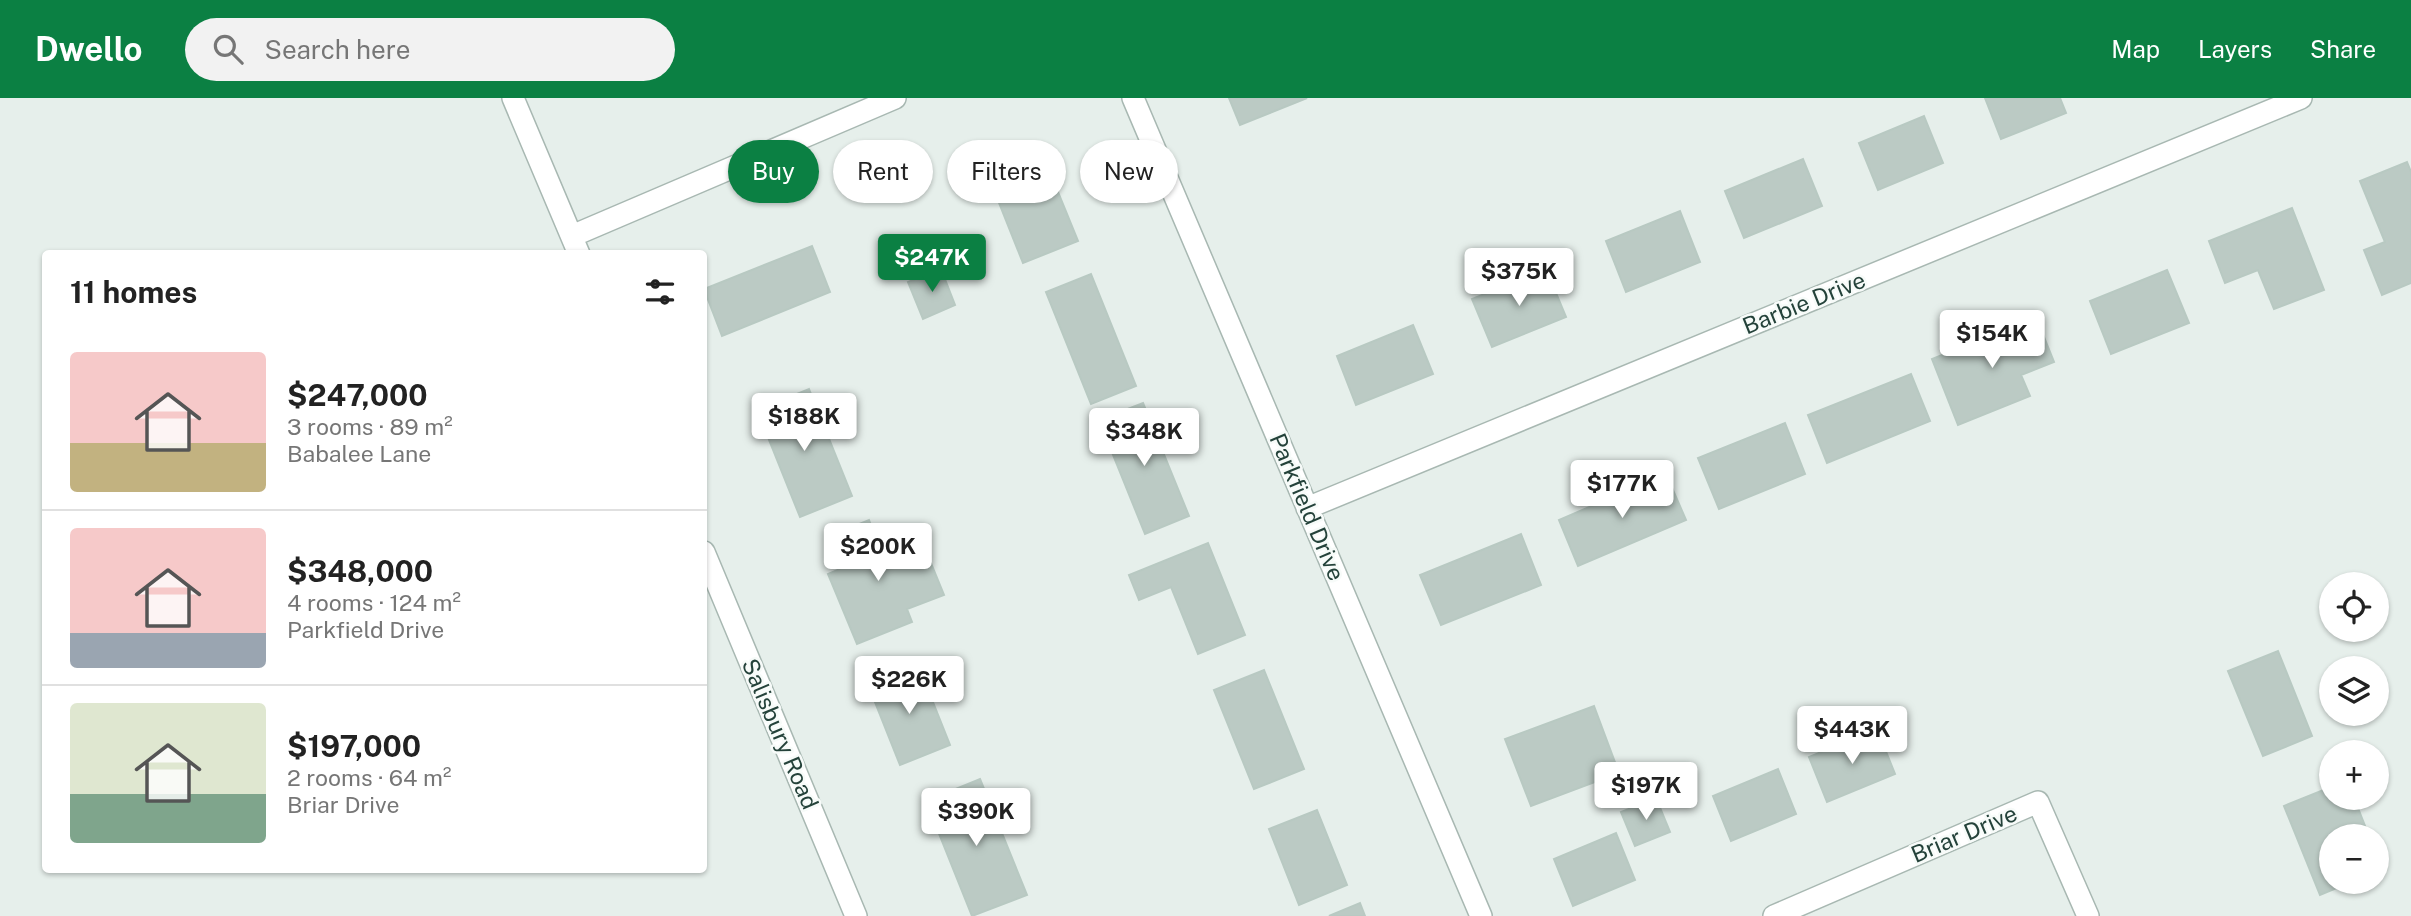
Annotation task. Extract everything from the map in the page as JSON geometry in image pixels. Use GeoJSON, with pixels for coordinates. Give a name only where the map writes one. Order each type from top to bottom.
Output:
{"type":"FeatureCollection","features":[{"type":"Feature","properties":{"kind":"street"},"geometry":{"type":"LineString","coordinates":[[513,98],[575,245],[895,98]]}},
{"type":"Feature","properties":{"kind":"street","name":"Parkfield Drive"},"geometry":{"type":"LineString","coordinates":[[1133,98],[1481,916]]}},
{"type":"Feature","properties":{"kind":"street","name":"Barbie Drive"},"geometry":{"type":"LineString","coordinates":[[1307,508],[2301,98]]}},
{"type":"Feature","properties":{"kind":"street","name":"Salisbury Road"},"geometry":{"type":"LineString","coordinates":[[707,559],[856,916]]}},
{"type":"Feature","properties":{"kind":"street","name":"Briar Drive"},"geometry":{"type":"LineString","coordinates":[[1774,916],[2039,802],[2088,916]]}},
{"type":"Feature","properties":{"kind":"building"},"geometry":{"type":"Polygon","coordinates":[[[1229,98],[1307,98],[1240,125],[1229,98]]]}},
{"type":"Feature","properties":{"kind":"building"},"geometry":{"type":"Polygon","coordinates":[[[1985,98],[2060,98],[2066,113],[2001,139],[1985,98]]]}},
{"type":"Feature","properties":{"kind":"building"},"geometry":{"type":"Polygon","coordinates":[[[1924,116],[1943,163],[1878,190],[1859,143],[1924,116]]]}},
{"type":"Feature","properties":{"kind":"building"},"geometry":{"type":"Polygon","coordinates":[[[1803,159],[1822,206],[1744,238],[1725,191],[1803,159]]]}},
{"type":"Feature","properties":{"kind":"building"},"geometry":{"type":"Polygon","coordinates":[[[2407,162],[2411,172],[2411,283],[2382,295],[2364,250],[2385,242],[2360,181],[2407,162]]]}},
{"type":"Feature","properties":{"kind":"building"},"geometry":{"type":"Polygon","coordinates":[[[999,203],[1062,203],[1078,241],[1023,263],[999,203]]]}},
{"type":"Feature","properties":{"kind":"building"},"geometry":{"type":"Polygon","coordinates":[[[2292,208],[2324,290],[2274,309],[2258,270],[2225,283],[2209,241],[2292,208]]]}},
{"type":"Feature","properties":{"kind":"building"},"geometry":{"type":"Polygon","coordinates":[[[1680,211],[1700,262],[1626,292],[1606,241],[1680,211]]]}},
{"type":"Feature","properties":{"kind":"building"},"geometry":{"type":"Polygon","coordinates":[[[812,246],[830,292],[722,336],[707,297],[707,288],[812,246]]]}},
{"type":"Feature","properties":{"kind":"building"},"geometry":{"type":"Polygon","coordinates":[[[941,269],[955,305],[923,319],[908,282],[941,269]]]}},
{"type":"Feature","properties":{"kind":"building"},"geometry":{"type":"Polygon","coordinates":[[[1546,269],[1566,317],[1492,347],[1472,299],[1546,269]]]}},
{"type":"Feature","properties":{"kind":"building"},"geometry":{"type":"Polygon","coordinates":[[[2167,270],[2189,323],[2111,354],[2090,301],[2167,270]]]}},
{"type":"Feature","properties":{"kind":"building"},"geometry":{"type":"Polygon","coordinates":[[[1091,274],[1136,386],[1091,404],[1046,292],[1091,274]]]}},
{"type":"Feature","properties":{"kind":"building"},"geometry":{"type":"Polygon","coordinates":[[[2036,317],[2054,362],[2021,375],[2030,396],[1958,425],[1932,359],[2036,317]]]}},
{"type":"Feature","properties":{"kind":"building"},"geometry":{"type":"Polygon","coordinates":[[[1413,325],[1433,374],[1356,405],[1337,356],[1413,325]]]}},
{"type":"Feature","properties":{"kind":"building"},"geometry":{"type":"Polygon","coordinates":[[[1911,374],[1930,421],[1827,463],[1808,415],[1911,374]]]}},
{"type":"Feature","properties":{"kind":"building"},"geometry":{"type":"Polygon","coordinates":[[[809,389],[852,496],[800,517],[757,410],[809,389]]]}},
{"type":"Feature","properties":{"kind":"building"},"geometry":{"type":"Polygon","coordinates":[[[1143,403],[1189,516],[1145,534],[1099,420],[1143,403]]]}},
{"type":"Feature","properties":{"kind":"building"},"geometry":{"type":"Polygon","coordinates":[[[1785,423],[1805,474],[1719,509],[1698,458],[1785,423]]]}},
{"type":"Feature","properties":{"kind":"building"},"geometry":{"type":"Polygon","coordinates":[[[1666,474],[1686,520],[1578,566],[1559,520],[1666,474]]]}},
{"type":"Feature","properties":{"kind":"building"},"geometry":{"type":"Polygon","coordinates":[[[869,520],[887,566],[926,551],[944,595],[907,609],[912,622],[857,644],[828,574],[840,569],[827,537],[869,520]]]}},
{"type":"Feature","properties":{"kind":"building"},"geometry":{"type":"Polygon","coordinates":[[[1521,534],[1541,585],[1441,625],[1420,575],[1521,534]]]}},
{"type":"Feature","properties":{"kind":"building"},"geometry":{"type":"Polygon","coordinates":[[[1208,543],[1245,635],[1198,654],[1171,587],[1139,600],[1129,575],[1208,543]]]}},
{"type":"Feature","properties":{"kind":"building"},"geometry":{"type":"Polygon","coordinates":[[[2278,651],[2312,736],[2263,756],[2228,671],[2278,651]]]}},
{"type":"Feature","properties":{"kind":"building"},"geometry":{"type":"Polygon","coordinates":[[[919,667],[950,745],[900,765],[869,687],[919,667]]]}},
{"type":"Feature","properties":{"kind":"building"},"geometry":{"type":"Polygon","coordinates":[[[1264,670],[1304,769],[1254,789],[1214,690],[1264,670]]]}},
{"type":"Feature","properties":{"kind":"building"},"geometry":{"type":"Polygon","coordinates":[[[1594,706],[1619,773],[1531,806],[1505,739],[1594,706]]]}},
{"type":"Feature","properties":{"kind":"building"},"geometry":{"type":"Polygon","coordinates":[[[1877,729],[1895,774],[1827,802],[1809,757],[1877,729]]]}},
{"type":"Feature","properties":{"kind":"building"},"geometry":{"type":"Polygon","coordinates":[[[1778,769],[1796,814],[1731,841],[1713,796],[1778,769]]]}},
{"type":"Feature","properties":{"kind":"building"},"geometry":{"type":"Polygon","coordinates":[[[980,779],[1027,895],[972,916],[926,801],[980,779]]]}},
{"type":"Feature","properties":{"kind":"building"},"geometry":{"type":"Polygon","coordinates":[[[2319,792],[2319,810],[2359,810],[2364,824],[2319,824],[2319,893],[2284,806],[2319,792]]]}},
{"type":"Feature","properties":{"kind":"building"},"geometry":{"type":"Polygon","coordinates":[[[1656,798],[1670,832],[1635,846],[1621,812],[1656,798]]]}},
{"type":"Feature","properties":{"kind":"building"},"geometry":{"type":"Polygon","coordinates":[[[1317,810],[1347,885],[1299,905],[1269,829],[1317,810]]]}},
{"type":"Feature","properties":{"kind":"building"},"geometry":{"type":"Polygon","coordinates":[[[1616,833],[1635,880],[1573,906],[1554,859],[1616,833]]]}},
{"type":"Feature","properties":{"kind":"building"},"geometry":{"type":"Polygon","coordinates":[[[1360,903],[1365,916],[1329,916],[1360,903]]]}}]}
